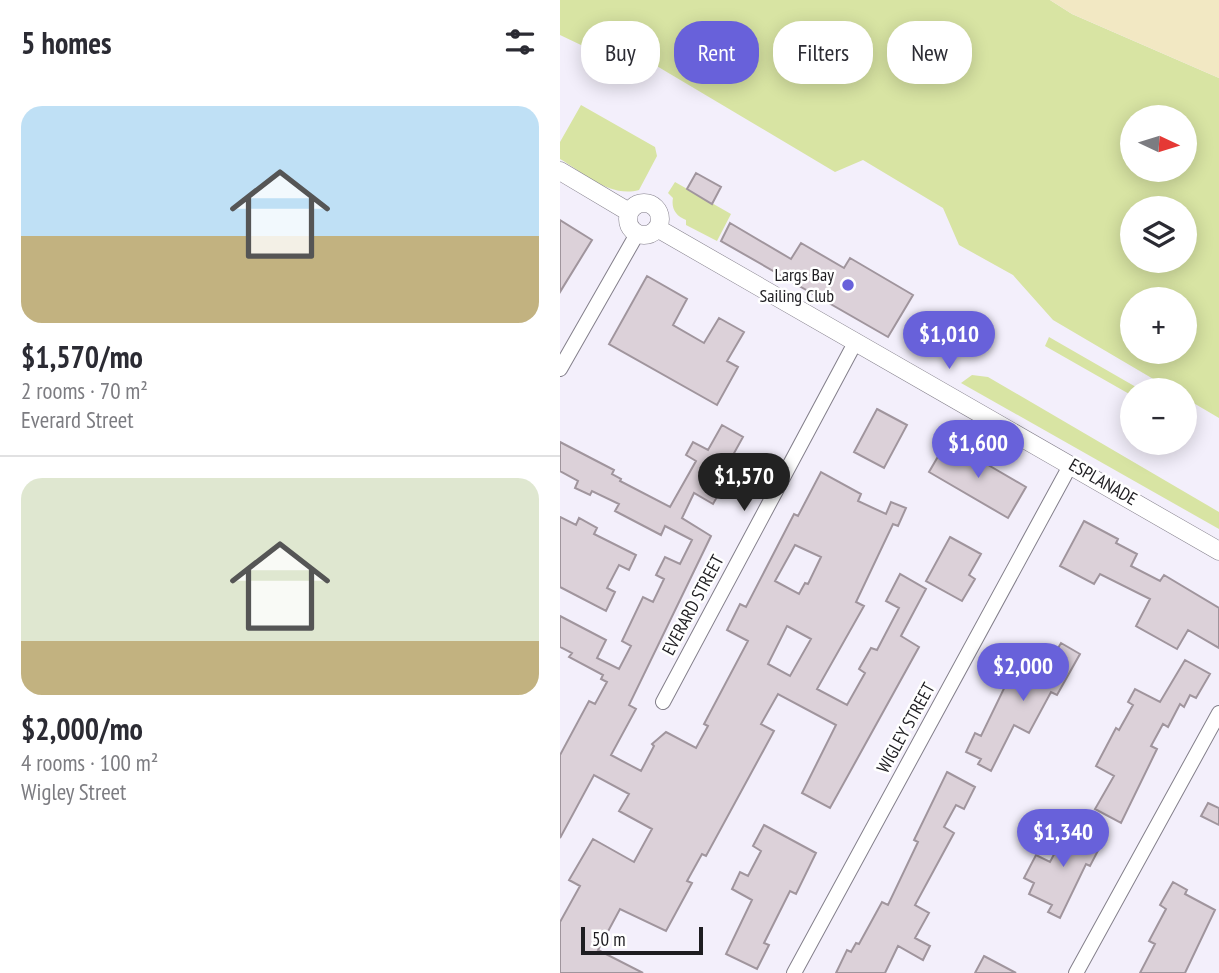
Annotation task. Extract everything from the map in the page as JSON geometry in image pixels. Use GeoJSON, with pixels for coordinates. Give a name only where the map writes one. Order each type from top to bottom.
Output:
{"type":"FeatureCollection","features":[{"type":"Feature","properties":{"kind":"street"},"geometry":{"type":"LineString","coordinates":[[560,171],[629,212]]}},
{"type":"Feature","properties":{"kind":"street"},"geometry":{"type":"LineString","coordinates":[[641,203],[654,206],[660,216],[657,228],[647,236],[637,234],[627,223],[629,212],[641,203]]}},
{"type":"Feature","properties":{"kind":"street","name":"ESPLANADE"},"geometry":{"type":"LineString","coordinates":[[657,228],[1219,551]]}},
{"type":"Feature","properties":{"kind":"street"},"geometry":{"type":"LineString","coordinates":[[560,369],[637,234]]}},
{"type":"Feature","properties":{"kind":"street","name":"EVERARD STREET"},"geometry":{"type":"LineString","coordinates":[[663,702],[856,341]]}},
{"type":"Feature","properties":{"kind":"street","name":"WIGLEY STREET"},"geometry":{"type":"LineString","coordinates":[[794,973],[1071,464]]}},
{"type":"Feature","properties":{"kind":"street"},"geometry":{"type":"LineString","coordinates":[[1076,973],[1219,713]]}},
{"type":"Feature","properties":{"kind":"green space"},"geometry":{"type":"Polygon","coordinates":[[[560,0],[1050,0],[1072,14],[1219,78],[1219,418],[1197,405],[1197,378],[1152,378],[1128,364],[1197,364],[1197,287],[1120,287],[1120,359],[1053,320],[1013,275],[959,245],[943,208],[863,160],[835,172],[687,84],[759,84],[759,21],[674,21],[674,76],[660,68],[660,21],[581,21],[581,45],[560,35],[560,0]]]}},
{"type":"Feature","properties":{"kind":"green space"},"geometry":{"type":"Polygon","coordinates":[[[581,105],[655,147],[657,156],[639,190],[628,192],[608,187],[560,159],[560,142],[581,105]]]}},
{"type":"Feature","properties":{"kind":"green space"},"geometry":{"type":"Polygon","coordinates":[[[675,182],[731,214],[717,241],[686,225],[686,220],[675,212],[673,198],[668,193],[675,182]]]}},
{"type":"Feature","properties":{"kind":"green space"},"geometry":{"type":"Polygon","coordinates":[[[1049,337],[1120,378],[1120,389],[1045,346],[1049,337]]]}},
{"type":"Feature","properties":{"kind":"green space"},"geometry":{"type":"Polygon","coordinates":[[[972,375],[988,377],[1219,512],[1219,529],[961,383],[972,375]]]}},
{"type":"Feature","properties":{"kind":"sand"},"geometry":{"type":"Polygon","coordinates":[[[1050,0],[1219,0],[1219,78],[1072,14],[1050,0]]]}},
{"type":"Feature","properties":{"kind":"building"},"geometry":{"type":"Polygon","coordinates":[[[696,173],[721,187],[712,204],[687,189],[696,173]]]}},
{"type":"Feature","properties":{"kind":"building"},"geometry":{"type":"Polygon","coordinates":[[[560,220],[592,240],[560,292],[560,220]]]}},
{"type":"Feature","properties":{"kind":"building","name":"Largs Bay Sailing Club"},"geometry":{"type":"Polygon","coordinates":[[[730,223],[791,259],[801,243],[844,268],[850,258],[913,295],[888,337],[721,241],[730,223]]]}},
{"type":"Feature","properties":{"kind":"building"},"geometry":{"type":"Polygon","coordinates":[[[647,276],[687,299],[673,325],[704,343],[719,318],[744,332],[727,361],[738,367],[717,405],[609,344],[647,276]]]}},
{"type":"Feature","properties":{"kind":"building"},"geometry":{"type":"Polygon","coordinates":[[[877,409],[907,425],[884,468],[854,452],[877,409]]]}},
{"type":"Feature","properties":{"kind":"building"},"geometry":{"type":"Polygon","coordinates":[[[722,425],[743,437],[728,464],[734,467],[713,504],[694,493],[682,518],[711,536],[629,705],[636,709],[611,755],[641,771],[654,746],[652,744],[666,732],[696,748],[708,726],[704,724],[748,641],[727,630],[740,604],[746,607],[794,514],[798,516],[821,472],[861,494],[858,501],[886,514],[891,502],[906,508],[898,526],[893,524],[856,602],[864,606],[817,689],[847,705],[865,673],[859,669],[871,648],[877,650],[899,608],[886,601],[900,574],[926,589],[901,636],[919,647],[830,808],[802,793],[836,725],[778,694],[761,724],[774,731],[706,856],[702,854],[687,881],[692,883],[666,931],[620,909],[598,950],[643,973],[560,973],[560,922],[580,886],[569,880],[593,839],[634,862],[652,829],[619,811],[629,794],[594,775],[560,838],[560,755],[589,701],[595,704],[607,682],[601,679],[603,675],[569,657],[572,653],[560,647],[560,616],[606,640],[597,658],[619,669],[631,646],[622,641],[643,597],[653,602],[664,579],[656,575],[665,557],[680,564],[692,540],[665,526],[661,535],[615,511],[619,504],[592,491],[590,495],[575,488],[578,481],[560,471],[560,442],[614,470],[612,474],[621,479],[620,481],[670,507],[696,461],[686,455],[693,442],[708,450],[722,425]],[[795,545],[775,581],[799,594],[805,583],[808,584],[821,557],[795,545]],[[787,626],[768,664],[790,676],[811,639],[787,626]]]}},
{"type":"Feature","properties":{"kind":"building"},"geometry":{"type":"Polygon","coordinates":[[[947,441],[1026,487],[1008,518],[929,472],[947,441]]]}},
{"type":"Feature","properties":{"kind":"building"},"geometry":{"type":"Polygon","coordinates":[[[560,517],[576,525],[579,518],[597,528],[594,534],[636,555],[629,570],[619,565],[607,588],[615,592],[606,611],[560,587],[560,517]]]}},
{"type":"Feature","properties":{"kind":"building"},"geometry":{"type":"Polygon","coordinates":[[[1084,521],[1118,539],[1116,543],[1137,554],[1131,566],[1160,581],[1164,575],[1219,608],[1219,648],[1188,630],[1177,649],[1136,626],[1150,599],[1100,574],[1094,584],[1060,566],[1084,521]]]}},
{"type":"Feature","properties":{"kind":"building"},"geometry":{"type":"Polygon","coordinates":[[[950,537],[981,554],[969,575],[975,579],[962,601],[926,581],[950,537]]]}},
{"type":"Feature","properties":{"kind":"building"},"geometry":{"type":"Polygon","coordinates":[[[1061,643],[1080,654],[1057,695],[1051,692],[1029,733],[1014,725],[991,771],[978,764],[981,759],[966,752],[975,733],[981,736],[1010,676],[1024,683],[1043,649],[1054,655],[1061,643]]]}},
{"type":"Feature","properties":{"kind":"building"},"geometry":{"type":"Polygon","coordinates":[[[1185,660],[1210,674],[1196,698],[1190,695],[1184,707],[1180,704],[1168,727],[1163,724],[1151,746],[1157,749],[1121,823],[1095,809],[1114,776],[1096,766],[1116,728],[1119,730],[1133,705],[1128,702],[1135,689],[1160,702],[1185,660]]]}},
{"type":"Feature","properties":{"kind":"building"},"geometry":{"type":"Polygon","coordinates":[[[947,772],[975,787],[964,809],[956,805],[944,827],[954,833],[915,905],[929,913],[915,938],[930,946],[923,960],[898,946],[885,973],[836,973],[847,950],[851,952],[856,943],[859,944],[882,902],[888,905],[918,842],[914,840],[947,772]]]}},
{"type":"Feature","properties":{"kind":"building"},"geometry":{"type":"Polygon","coordinates":[[[1208,803],[1219,808],[1219,825],[1201,816],[1208,803]]]}},
{"type":"Feature","properties":{"kind":"building"},"geometry":{"type":"Polygon","coordinates":[[[1070,824],[1103,841],[1090,866],[1086,864],[1060,918],[1048,912],[1052,905],[1029,894],[1034,883],[1024,878],[1036,855],[1050,862],[1070,824]]]}},
{"type":"Feature","properties":{"kind":"building"},"geometry":{"type":"Polygon","coordinates":[[[764,825],[816,853],[796,894],[790,891],[764,943],[769,945],[757,969],[726,954],[752,900],[732,889],[740,872],[748,876],[761,851],[753,846],[764,825]]]}},
{"type":"Feature","properties":{"kind":"building"},"geometry":{"type":"Polygon","coordinates":[[[1173,882],[1187,890],[1185,894],[1215,910],[1185,973],[1140,973],[1155,944],[1149,941],[1166,909],[1160,905],[1173,882]]]}},
{"type":"Feature","properties":{"kind":"building"},"geometry":{"type":"Polygon","coordinates":[[[984,956],[1016,973],[975,973],[984,956]]]}},
{"type":"Feature","properties":{"kind":"place","name":"Largs Bay Sailing Club"},"geometry":{"type":"Point","coordinates":[848,285]}}]}
